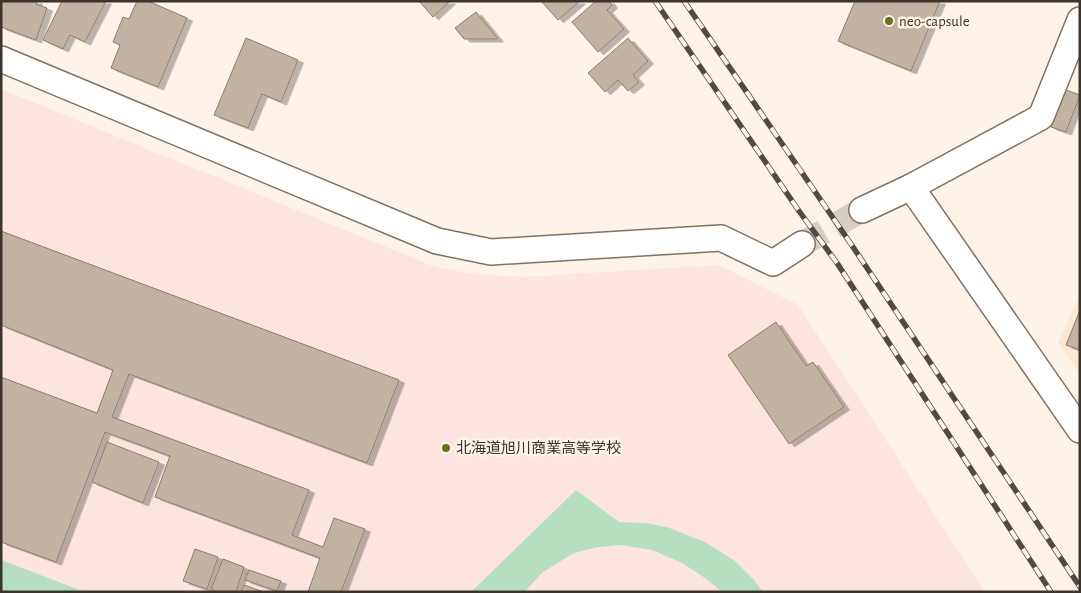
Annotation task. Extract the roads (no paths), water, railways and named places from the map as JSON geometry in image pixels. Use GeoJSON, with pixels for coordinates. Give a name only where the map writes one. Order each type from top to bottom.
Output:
{"type":"FeatureCollection","features":[{"type":"Feature","properties":{"kind":"street"},"geometry":{"type":"LineString","coordinates":[[862,210],[911,187],[1041,118],[1080,20]]}},
{"type":"Feature","properties":{"kind":"street"},"geometry":{"type":"LineString","coordinates":[[1,60],[437,241],[491,252],[721,238],[773,263],[802,244]]}},
{"type":"Feature","properties":{"kind":"street"},"geometry":{"type":"LineString","coordinates":[[911,187],[1080,430]]}},
{"type":"Feature","properties":{"kind":"tunnel"},"geometry":{"type":"LineString","coordinates":[[802,244],[862,210]]}},
{"type":"Feature","properties":{"kind":"railway"},"geometry":{"type":"LineString","coordinates":[[655,1],[799,211],[837,263],[1051,592]]}},
{"type":"Feature","properties":{"kind":"railway"},"geometry":{"type":"LineString","coordinates":[[684,1],[851,244],[1080,587]]}},
{"type":"Feature","properties":{"kind":"place","name":"neo‐capsule"},"geometry":{"type":"Point","coordinates":[889,21]}},
{"type":"Feature","properties":{"kind":"place","name":"北海道旭川商業高等学校"},"geometry":{"type":"Point","coordinates":[446,448]}}]}
